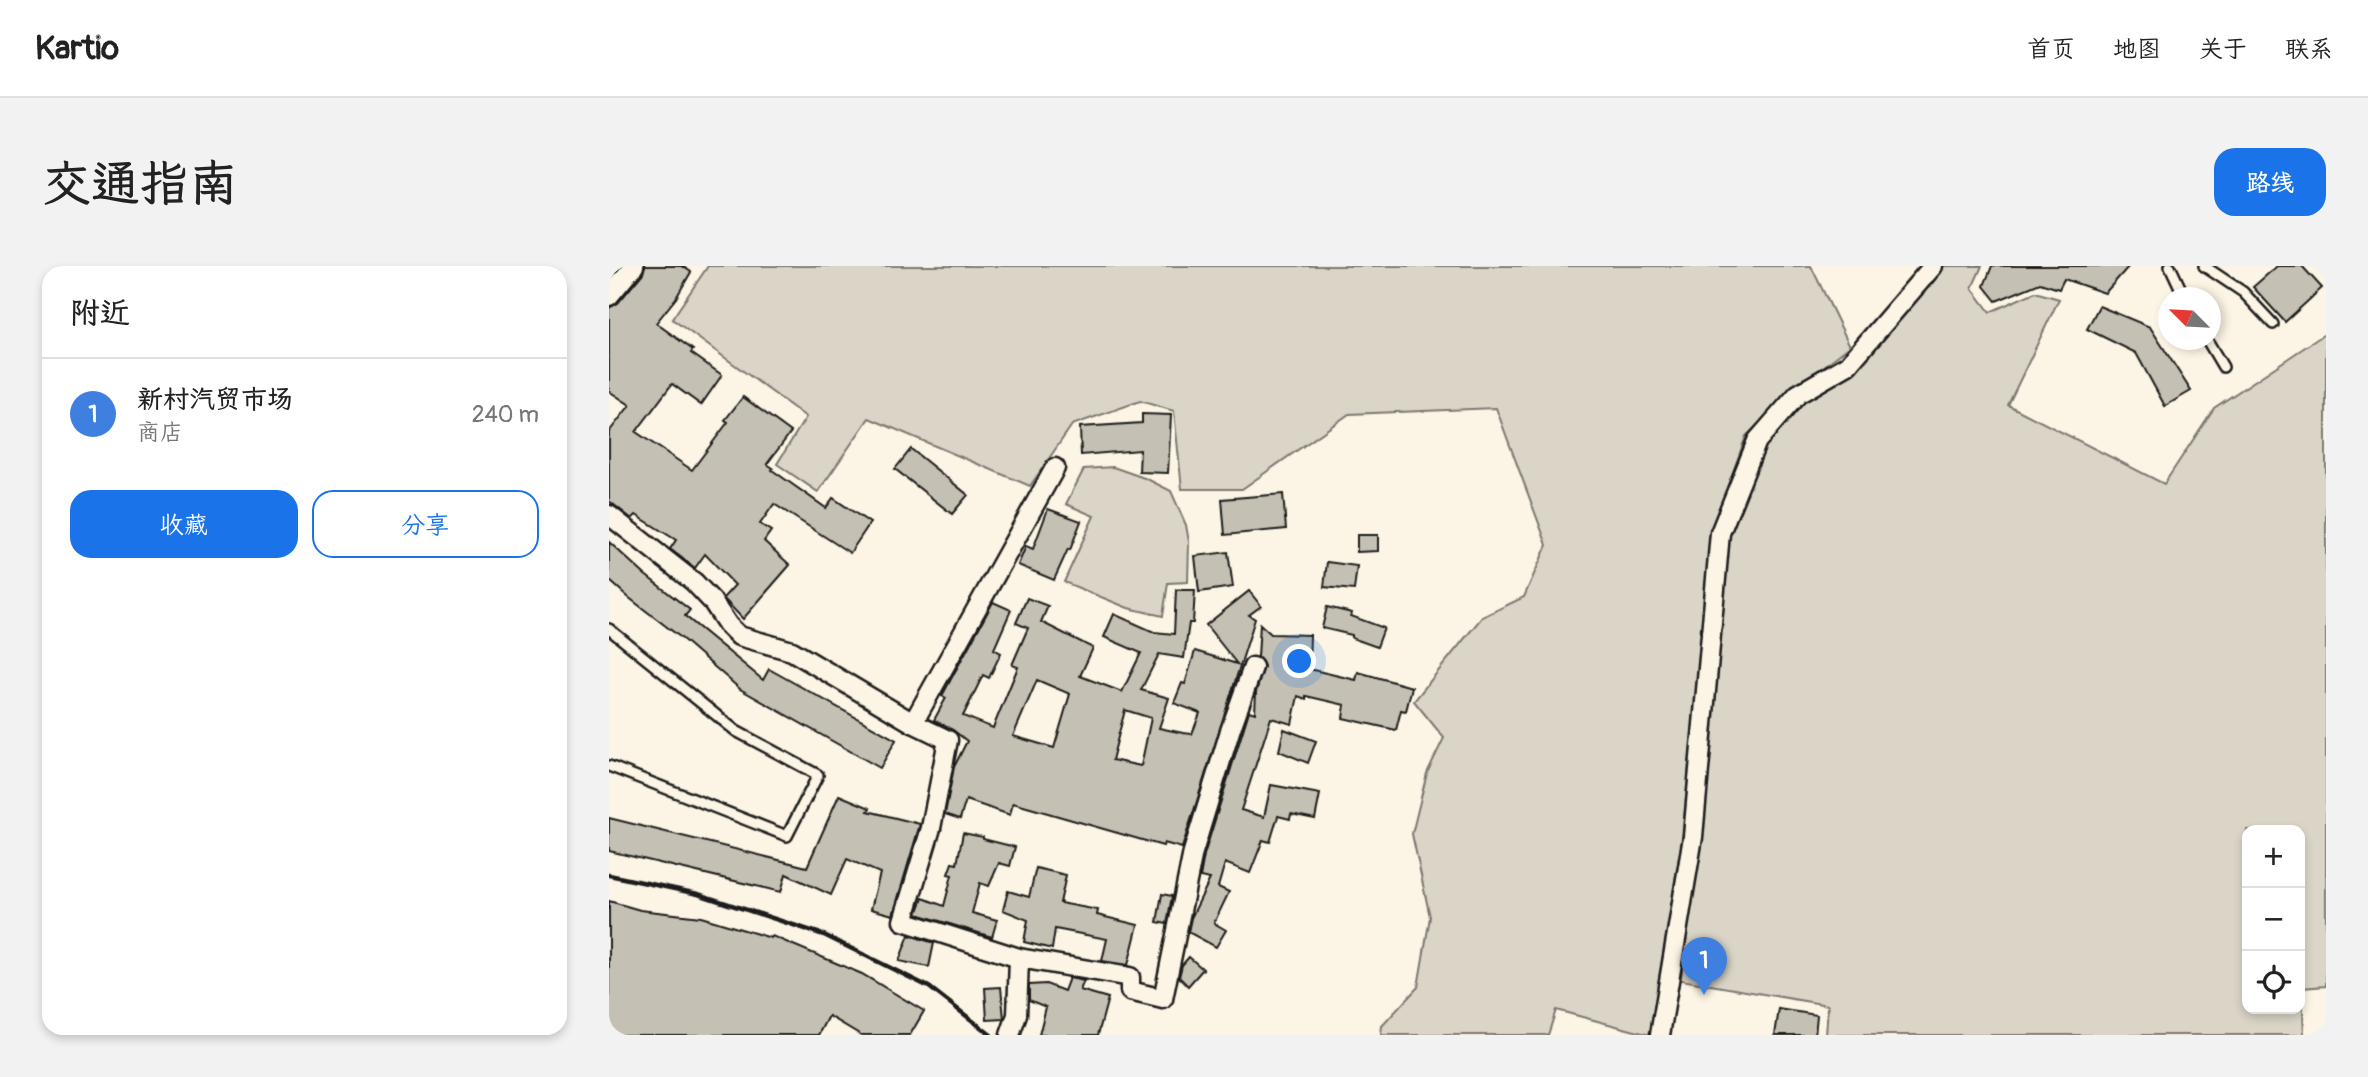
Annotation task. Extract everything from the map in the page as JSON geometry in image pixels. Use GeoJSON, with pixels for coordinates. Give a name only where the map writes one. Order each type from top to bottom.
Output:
{"type":"FeatureCollection","features":[{"type":"Feature","properties":{"kind":"street"},"geometry":{"type":"LineString","coordinates":[[609,296],[634,266]]}},
{"type":"Feature","properties":{"kind":"street"},"geometry":{"type":"LineString","coordinates":[[1660,1035],[1693,836],[1720,533],[1757,441],[1798,394],[1848,365],[1933,266]]}},
{"type":"Feature","properties":{"kind":"street"},"geometry":{"type":"LineString","coordinates":[[913,723],[1055,468]]}},
{"type":"Feature","properties":{"kind":"street"},"geometry":{"type":"LineString","coordinates":[[609,515],[694,582],[739,636],[792,651],[913,723],[948,740],[931,828],[903,921],[1019,958],[1130,976],[1130,991],[1163,999],[1193,852],[1252,667]]}},
{"type":"Feature","properties":{"kind":"street"},"geometry":{"type":"LineString","coordinates":[[1010,1035],[1017,1015],[1019,958]]}},
{"type":"Feature","properties":{"kind":"lane"},"geometry":{"type":"LineString","coordinates":[[2170,266],[2180,287]]}},
{"type":"Feature","properties":{"kind":"lane"},"geometry":{"type":"LineString","coordinates":[[2203,266],[2243,292],[2273,324]]}},
{"type":"Feature","properties":{"kind":"lane"},"geometry":{"type":"LineString","coordinates":[[2213,350],[2223,368]]}},
{"type":"Feature","properties":{"kind":"lane"},"geometry":{"type":"LineString","coordinates":[[609,629],[736,731],[818,775],[787,836],[609,766]]}},
{"type":"Feature","properties":{"kind":"shaded area"},"geometry":{"type":"Polygon","coordinates":[[[708,266],[1811,266],[1850,346],[1797,387],[1746,436],[1712,530],[1682,838],[1650,1035],[1556,1010],[1548,1035],[1381,1035],[1382,1026],[1418,987],[1430,917],[1412,834],[1427,773],[1444,738],[1414,701],[1482,617],[1524,597],[1547,545],[1496,408],[1349,414],[1242,489],[1182,489],[1174,411],[1140,401],[1072,425],[1030,486],[869,418],[818,492],[777,464],[806,417],[672,319],[708,266]]]}},
{"type":"Feature","properties":{"kind":"shaded area"},"geometry":{"type":"Polygon","coordinates":[[[1944,266],[1982,266],[1972,288],[1990,312],[2035,292],[2059,299],[2008,405],[2164,484],[2214,408],[2326,333],[2326,986],[2305,988],[2305,825],[2242,825],[2242,1014],[2303,1014],[2304,1035],[1826,1035],[1828,1005],[1681,980],[1726,536],[1766,445],[1804,397],[1862,363],[1944,266]]]}},
{"type":"Feature","properties":{"kind":"shaded area"},"geometry":{"type":"Polygon","coordinates":[[[1113,467],[1171,491],[1186,525],[1189,542],[1188,582],[1168,583],[1163,616],[1128,608],[1064,582],[1094,516],[1066,504],[1084,469],[1113,467]]]}},
{"type":"Feature","properties":{"kind":"building"},"geometry":{"type":"Polygon","coordinates":[[[645,266],[682,266],[691,272],[676,298],[656,323],[722,375],[701,405],[672,384],[636,432],[692,470],[743,397],[791,432],[767,464],[772,470],[826,508],[833,498],[870,523],[850,553],[774,504],[760,524],[771,531],[764,541],[790,565],[743,619],[723,598],[735,585],[705,554],[695,568],[670,549],[676,540],[636,515],[632,519],[609,501],[609,432],[630,405],[609,391],[609,308],[618,303],[643,273],[645,266]]]}},
{"type":"Feature","properties":{"kind":"building"},"geometry":{"type":"Polygon","coordinates":[[[1992,266],[2129,266],[2105,293],[2064,279],[2059,289],[2040,283],[1996,301],[1984,286],[1992,266]]]}},
{"type":"Feature","properties":{"kind":"building"},"geometry":{"type":"Polygon","coordinates":[[[2277,266],[2302,266],[2322,288],[2285,322],[2253,287],[2277,266]]]}},
{"type":"Feature","properties":{"kind":"building"},"geometry":{"type":"Polygon","coordinates":[[[2099,306],[2150,327],[2158,339],[2158,350],[2165,350],[2191,391],[2165,406],[2136,353],[2087,329],[2099,306]]]}},
{"type":"Feature","properties":{"kind":"building"},"geometry":{"type":"Polygon","coordinates":[[[1142,414],[1171,415],[1168,473],[1139,472],[1140,450],[1081,455],[1080,427],[1142,423],[1142,414]]]}},
{"type":"Feature","properties":{"kind":"building"},"geometry":{"type":"Polygon","coordinates":[[[911,449],[968,495],[952,514],[895,469],[911,449]]]}},
{"type":"Feature","properties":{"kind":"building"},"geometry":{"type":"Polygon","coordinates":[[[1283,494],[1286,529],[1225,535],[1222,499],[1283,494]]]}},
{"type":"Feature","properties":{"kind":"building"},"geometry":{"type":"Polygon","coordinates":[[[1048,509],[1081,521],[1054,580],[1018,565],[1026,546],[1033,549],[1048,509]]]}},
{"type":"Feature","properties":{"kind":"building"},"geometry":{"type":"Polygon","coordinates":[[[1357,535],[1378,535],[1378,551],[1357,552],[1357,535]]]}},
{"type":"Feature","properties":{"kind":"building"},"geometry":{"type":"Polygon","coordinates":[[[609,542],[690,610],[685,616],[763,680],[769,669],[896,740],[880,768],[740,689],[628,597],[609,580],[609,542]]]}},
{"type":"Feature","properties":{"kind":"building"},"geometry":{"type":"Polygon","coordinates":[[[1228,552],[1233,587],[1199,592],[1195,556],[1228,552]]]}},
{"type":"Feature","properties":{"kind":"building"},"geometry":{"type":"Polygon","coordinates":[[[1327,562],[1357,566],[1354,590],[1324,587],[1327,562]]]}},
{"type":"Feature","properties":{"kind":"building"},"geometry":{"type":"Polygon","coordinates":[[[1176,590],[1195,590],[1193,623],[1189,623],[1184,658],[1159,654],[1141,690],[1169,698],[1159,728],[1192,734],[1200,713],[1174,703],[1182,683],[1185,684],[1195,651],[1237,664],[1206,625],[1249,591],[1261,606],[1249,615],[1255,619],[1182,848],[1164,843],[1163,846],[1013,803],[1010,815],[966,800],[960,819],[945,814],[954,767],[967,741],[934,720],[946,698],[942,696],[993,602],[1011,610],[994,649],[1001,653],[989,678],[983,675],[963,716],[993,728],[1018,667],[1012,665],[1028,628],[1016,623],[1027,598],[1048,606],[1041,622],[1093,648],[1080,676],[1122,692],[1141,653],[1104,637],[1114,614],[1154,632],[1174,634],[1176,590]],[[1037,680],[1013,736],[1054,748],[1070,694],[1037,680]],[[1125,710],[1112,760],[1141,766],[1151,718],[1125,710]]]}},
{"type":"Feature","properties":{"kind":"building"},"geometry":{"type":"Polygon","coordinates":[[[1327,607],[1352,613],[1351,616],[1384,628],[1377,647],[1352,638],[1352,635],[1322,628],[1327,607]]]}},
{"type":"Feature","properties":{"kind":"building"},"geometry":{"type":"Polygon","coordinates":[[[1260,624],[1271,634],[1310,635],[1309,669],[1356,680],[1358,672],[1412,687],[1406,711],[1401,710],[1396,730],[1343,718],[1345,705],[1306,696],[1306,699],[1298,696],[1292,724],[1271,718],[1241,810],[1264,817],[1271,785],[1320,794],[1315,819],[1291,814],[1290,819],[1278,816],[1270,842],[1263,840],[1250,873],[1225,863],[1218,887],[1229,892],[1214,923],[1226,930],[1216,947],[1188,932],[1191,918],[1210,879],[1200,877],[1204,855],[1249,711],[1255,713],[1256,692],[1264,666],[1258,657],[1260,624]]]}},
{"type":"Feature","properties":{"kind":"building"},"geometry":{"type":"Polygon","coordinates":[[[1284,729],[1316,741],[1308,763],[1279,751],[1284,729]]]}},
{"type":"Feature","properties":{"kind":"building"},"geometry":{"type":"Polygon","coordinates":[[[839,795],[870,808],[868,811],[920,824],[893,915],[871,909],[880,873],[847,859],[831,895],[786,874],[781,892],[609,851],[609,818],[807,867],[839,795]]]}},
{"type":"Feature","properties":{"kind":"building"},"geometry":{"type":"Polygon","coordinates":[[[963,833],[1015,847],[1010,866],[999,863],[989,886],[980,883],[972,913],[997,920],[992,937],[917,914],[923,898],[944,906],[952,875],[948,874],[952,863],[957,864],[963,833]]]}},
{"type":"Feature","properties":{"kind":"building"},"geometry":{"type":"Polygon","coordinates":[[[1036,868],[1066,875],[1060,903],[1098,910],[1097,915],[1138,925],[1128,965],[1102,961],[1107,939],[1055,929],[1052,949],[1024,942],[1028,920],[1003,910],[1008,891],[1029,897],[1036,868]]]}},
{"type":"Feature","properties":{"kind":"building"},"geometry":{"type":"Polygon","coordinates":[[[1162,894],[1172,896],[1167,924],[1157,922],[1162,894]]]}},
{"type":"Feature","properties":{"kind":"building"},"geometry":{"type":"Polygon","coordinates":[[[609,901],[640,910],[701,917],[771,938],[772,936],[862,974],[924,1011],[910,1035],[861,1035],[829,1016],[819,1035],[609,1035],[609,901]]]}},
{"type":"Feature","properties":{"kind":"building"},"geometry":{"type":"Polygon","coordinates":[[[909,935],[934,943],[929,967],[899,961],[909,935]]]}},
{"type":"Feature","properties":{"kind":"building"},"geometry":{"type":"Polygon","coordinates":[[[1189,957],[1203,969],[1188,986],[1179,977],[1182,965],[1189,957]]]}},
{"type":"Feature","properties":{"kind":"building"},"geometry":{"type":"Polygon","coordinates":[[[1069,978],[1084,981],[1080,990],[1108,998],[1098,1035],[1039,1035],[1046,1007],[1029,1000],[1029,985],[1046,984],[1064,991],[1069,978]]]}},
{"type":"Feature","properties":{"kind":"building"},"geometry":{"type":"Polygon","coordinates":[[[1001,987],[1004,1019],[987,1020],[985,988],[1001,987]]]}},
{"type":"Feature","properties":{"kind":"building"},"geometry":{"type":"Polygon","coordinates":[[[1779,1009],[1817,1015],[1815,1035],[1775,1035],[1779,1009]]]}},
{"type":"Feature","properties":{"kind":"railway"},"geometry":{"type":"LineString","coordinates":[[609,875],[698,894],[824,935],[929,987],[991,1035]]}},
{"type":"Feature","properties":{"kind":"place","name":"新村汽贸市场"},"geometry":{"type":"Point","coordinates":[1704,995]}}]}
